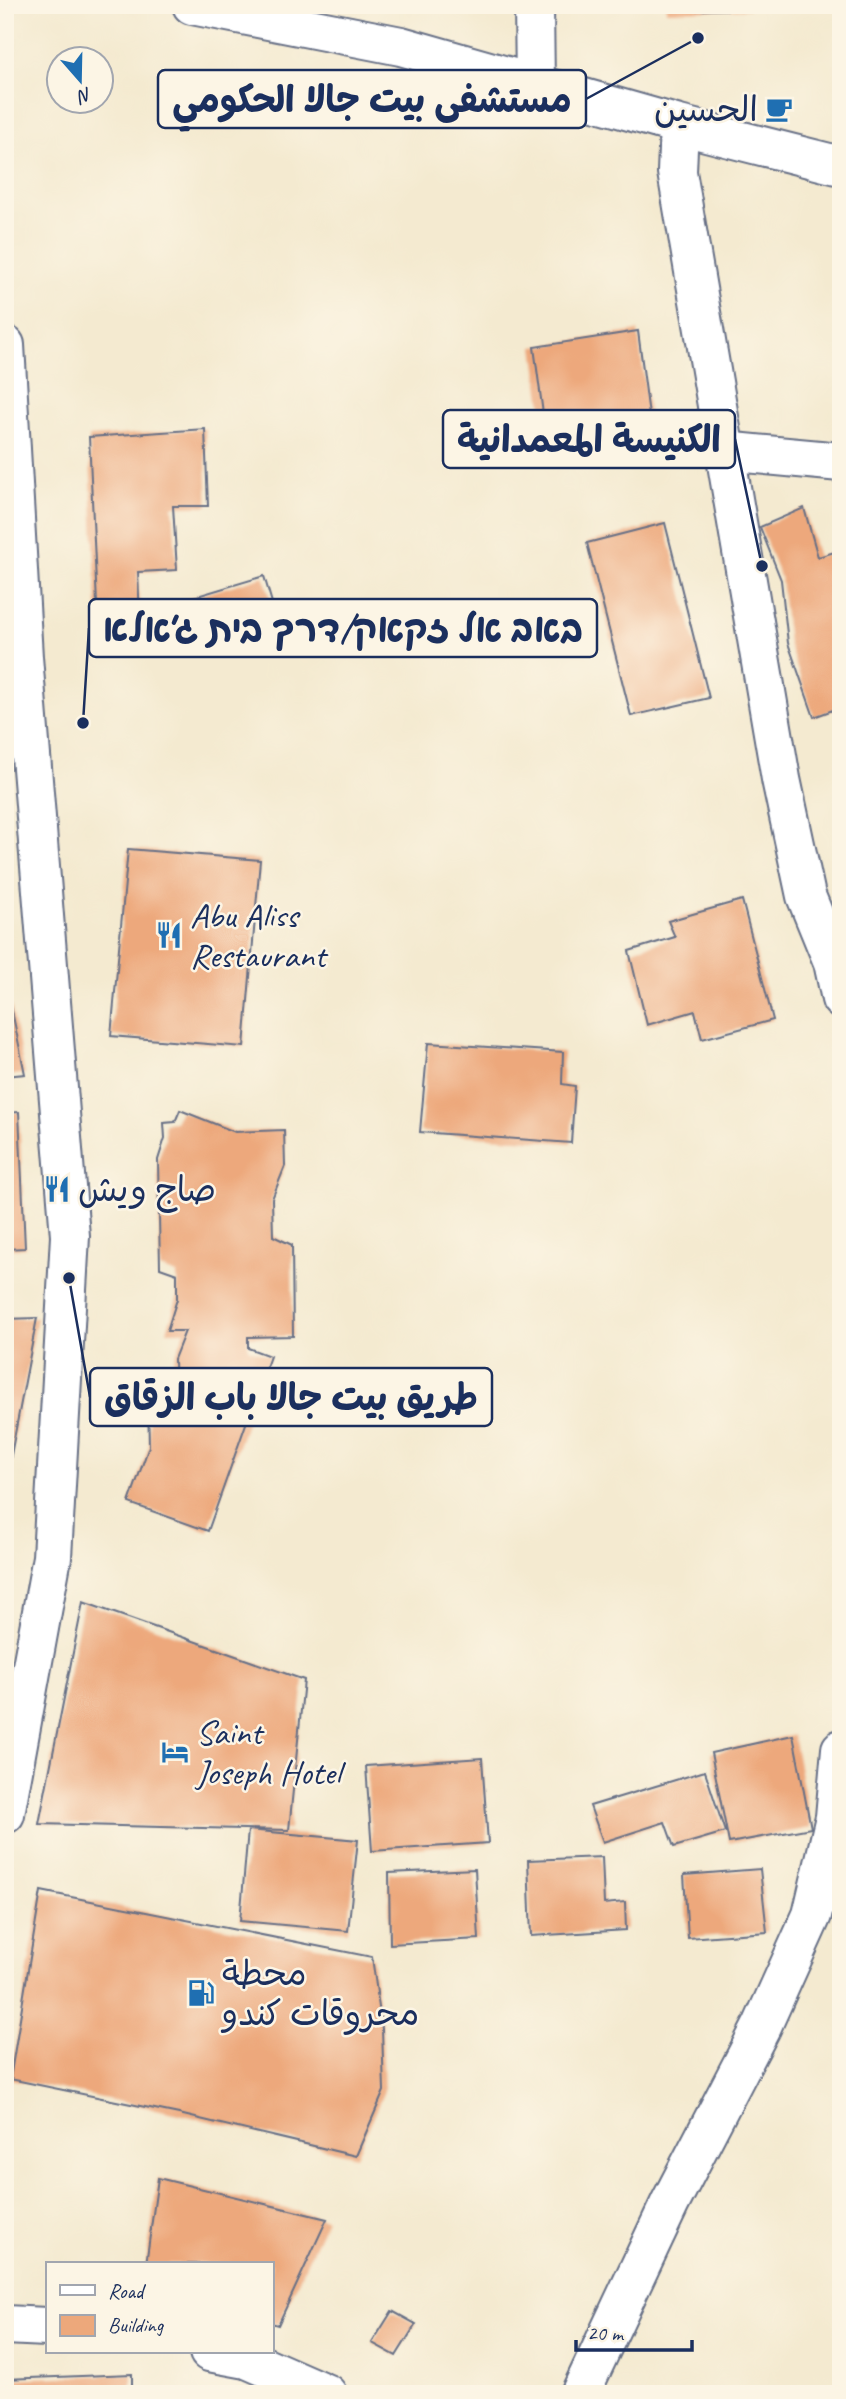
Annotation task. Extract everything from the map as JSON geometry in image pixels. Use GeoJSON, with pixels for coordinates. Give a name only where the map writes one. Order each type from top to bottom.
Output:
{"type":"FeatureCollection","features":[{"type":"Feature","properties":{"kind":"street"},"geometry":{"type":"LineString","coordinates":[[192,5],[401,46],[679,125],[841,166]]}},
{"type":"Feature","properties":{"kind":"street"},"geometry":{"type":"LineString","coordinates":[[534,5],[535,85]]}},
{"type":"Feature","properties":{"kind":"street"},"geometry":{"type":"LineString","coordinates":[[679,125],[677,172],[781,779],[806,896],[833,962],[841,999]]}},
{"type":"Feature","properties":{"kind":"street"},"geometry":{"type":"LineString","coordinates":[[5,345],[14,657],[71,1237],[52,1557],[5,1814]]}},
{"type":"Feature","properties":{"kind":"street"},"geometry":{"type":"LineString","coordinates":[[724,451],[841,462]]}},
{"type":"Feature","properties":{"kind":"street"},"geometry":{"type":"LineString","coordinates":[[580,2394],[670,2203],[762,2026],[812,1914],[835,1817],[841,1749]]}},
{"type":"Feature","properties":{"kind":"street"},"geometry":{"type":"LineString","coordinates":[[5,2325],[46,2327]]}},
{"type":"Feature","properties":{"kind":"street"},"geometry":{"type":"LineString","coordinates":[[212,2354],[247,2376],[327,2394]]}},
{"type":"Feature","properties":{"kind":"building"},"geometry":{"type":"Polygon","coordinates":[[[666,5],[749,5],[749,9],[666,11],[666,5]]]}},
{"type":"Feature","properties":{"kind":"building"},"geometry":{"type":"Polygon","coordinates":[[[638,331],[652,438],[548,451],[534,347],[638,331]]]}},
{"type":"Feature","properties":{"kind":"building"},"geometry":{"type":"Polygon","coordinates":[[[205,429],[208,506],[173,506],[177,570],[138,572],[141,642],[99,645],[89,437],[205,429]]]}},
{"type":"Feature","properties":{"kind":"building"},"geometry":{"type":"Polygon","coordinates":[[[804,508],[818,557],[841,550],[841,707],[814,717],[788,643],[781,580],[760,527],[804,508]]]}},
{"type":"Feature","properties":{"kind":"building"},"geometry":{"type":"Polygon","coordinates":[[[665,523],[709,698],[631,716],[587,543],[665,523]]]}},
{"type":"Feature","properties":{"kind":"building"},"geometry":{"type":"Polygon","coordinates":[[[264,576],[275,613],[165,646],[154,609],[264,576]]]}},
{"type":"Feature","properties":{"kind":"building"},"geometry":{"type":"Polygon","coordinates":[[[128,849],[260,860],[244,1047],[111,1036],[128,849]]]}},
{"type":"Feature","properties":{"kind":"building"},"geometry":{"type":"Polygon","coordinates":[[[742,900],[773,1020],[702,1039],[695,1011],[647,1025],[629,951],[675,937],[668,921],[742,900]]]}},
{"type":"Feature","properties":{"kind":"building"},"geometry":{"type":"Polygon","coordinates":[[[5,977],[25,1074],[5,1076],[5,977]]]}},
{"type":"Feature","properties":{"kind":"building"},"geometry":{"type":"Polygon","coordinates":[[[428,1043],[563,1052],[562,1084],[575,1086],[571,1143],[420,1132],[428,1043]]]}},
{"type":"Feature","properties":{"kind":"building"},"geometry":{"type":"Polygon","coordinates":[[[180,1110],[235,1132],[284,1130],[285,1166],[272,1199],[273,1236],[292,1245],[293,1336],[248,1337],[248,1348],[270,1356],[208,1531],[129,1503],[149,1446],[148,1402],[175,1400],[174,1359],[185,1331],[167,1331],[177,1299],[177,1274],[160,1268],[158,1160],[165,1138],[164,1123],[175,1122],[180,1110]]]}},
{"type":"Feature","properties":{"kind":"building"},"geometry":{"type":"Polygon","coordinates":[[[19,1112],[25,1248],[5,1249],[5,1113],[19,1112]]]}},
{"type":"Feature","properties":{"kind":"building"},"geometry":{"type":"Polygon","coordinates":[[[37,1318],[7,1476],[5,1476],[5,1319],[37,1318]]]}},
{"type":"Feature","properties":{"kind":"building","name":"Saint Joseph Hotel"},"geometry":{"type":"Polygon","coordinates":[[[83,1602],[304,1680],[289,1830],[39,1824],[83,1602]]]}},
{"type":"Feature","properties":{"kind":"building"},"geometry":{"type":"Polygon","coordinates":[[[793,1735],[811,1828],[729,1843],[711,1753],[793,1735]]]}},
{"type":"Feature","properties":{"kind":"building"},"geometry":{"type":"Polygon","coordinates":[[[482,1758],[488,1843],[372,1851],[366,1766],[482,1758]]]}},
{"type":"Feature","properties":{"kind":"building"},"geometry":{"type":"Polygon","coordinates":[[[705,1771],[725,1832],[674,1847],[665,1822],[603,1842],[590,1806],[705,1771]]]}},
{"type":"Feature","properties":{"kind":"building"},"geometry":{"type":"Polygon","coordinates":[[[248,1830],[358,1840],[348,1931],[240,1921],[248,1830]]]}},
{"type":"Feature","properties":{"kind":"building"},"geometry":{"type":"Polygon","coordinates":[[[602,1857],[604,1904],[625,1902],[626,1930],[531,1936],[528,1860],[602,1857]]]}},
{"type":"Feature","properties":{"kind":"building"},"geometry":{"type":"Polygon","coordinates":[[[475,1869],[479,1939],[390,1944],[389,1873],[475,1869]]]}},
{"type":"Feature","properties":{"kind":"building"},"geometry":{"type":"Polygon","coordinates":[[[760,1869],[767,1932],[688,1938],[684,1875],[760,1869]]]}},
{"type":"Feature","properties":{"kind":"building","name":"محطة محروقات كندو"},"geometry":{"type":"Polygon","coordinates":[[[41,1891],[372,1957],[382,2029],[384,2091],[356,2156],[179,2114],[10,2079],[41,1891]]]}},
{"type":"Feature","properties":{"kind":"building"},"geometry":{"type":"Polygon","coordinates":[[[158,2178],[327,2219],[278,2325],[273,2324],[273,2262],[146,2262],[158,2178]]]}},
{"type":"Feature","properties":{"kind":"building"},"geometry":{"type":"Polygon","coordinates":[[[392,2311],[416,2324],[396,2356],[372,2343],[392,2311]]]}},
{"type":"Feature","properties":{"kind":"building"},"geometry":{"type":"Polygon","coordinates":[[[132,2374],[132,2394],[5,2394],[5,2379],[132,2374]]]}},
{"type":"Feature","properties":{"kind":"place","name":"مستشفى بيت جالا الحكومي"},"geometry":{"type":"Point","coordinates":[698,38]}},
{"type":"Feature","properties":{"kind":"place","name":"الحسين"},"geometry":{"type":"Point","coordinates":[779,109]}},
{"type":"Feature","properties":{"kind":"place","name":"الكنيسة المعمدانية"},"geometry":{"type":"Point","coordinates":[762,566]}},
{"type":"Feature","properties":{"kind":"place","name":"באב אל זקאק/דרך בית ג׳אלא"},"geometry":{"type":"Point","coordinates":[83,723]}},
{"type":"Feature","properties":{"kind":"place","name":"Abu Aliss Restaurant"},"geometry":{"type":"Point","coordinates":[169,935]}},
{"type":"Feature","properties":{"kind":"place","name":"صاج ويش"},"geometry":{"type":"Point","coordinates":[57,1189]}},
{"type":"Feature","properties":{"kind":"place","name":"طريق بيت جالا باب الزقاق"},"geometry":{"type":"Point","coordinates":[69,1278]}},
{"type":"Feature","properties":{"kind":"place","name":"Saint Joseph Hotel"},"geometry":{"type":"Point","coordinates":[175,1752]}},
{"type":"Feature","properties":{"kind":"place","name":"محطة محروقات كندو"},"geometry":{"type":"Point","coordinates":[201,1993]}}]}
